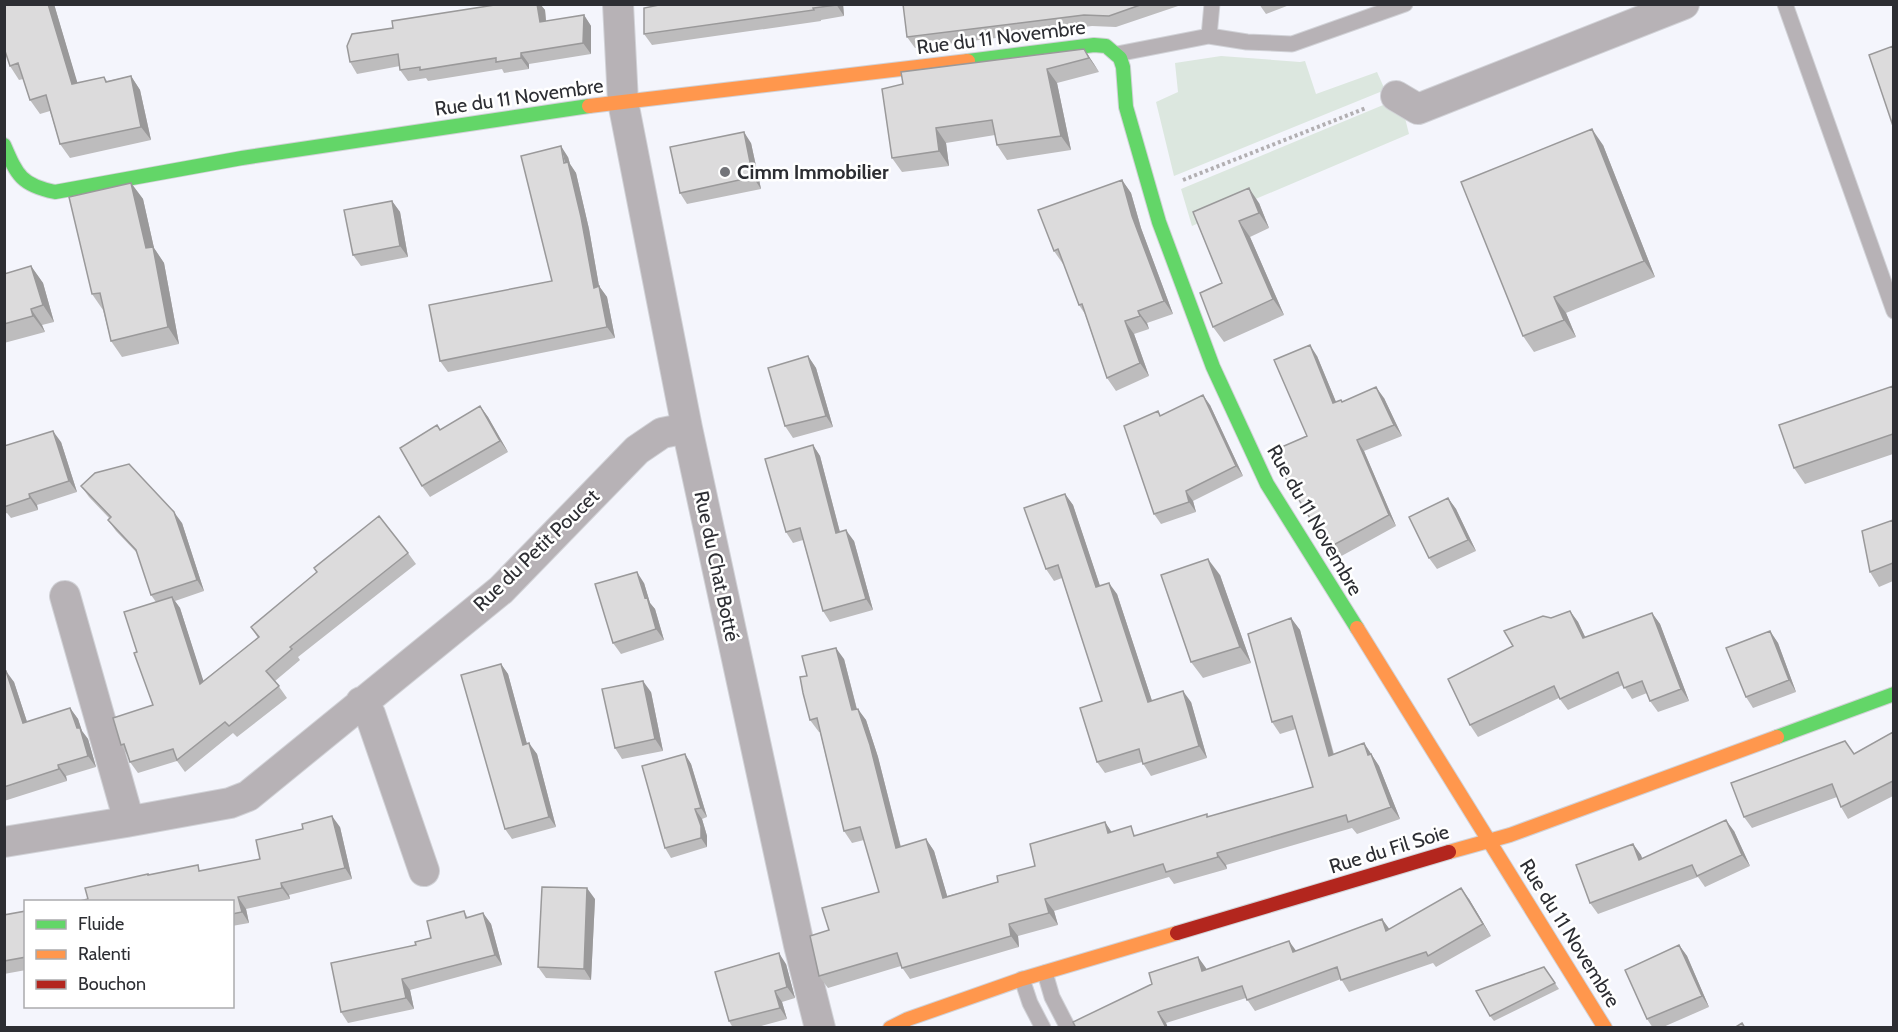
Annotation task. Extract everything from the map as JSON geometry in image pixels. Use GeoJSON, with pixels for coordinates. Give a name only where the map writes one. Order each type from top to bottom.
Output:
{"type":"FeatureCollection","features":[{"type":"Feature","properties":{"kind":"street","name":"Rue du Chat Botté"},"geometry":{"type":"LineString","coordinates":[[618,4],[623,102],[687,428],[799,945],[820,1028]]}},
{"type":"Feature","properties":{"kind":"street"},"geometry":{"type":"LineString","coordinates":[[1396,96],[1418,109],[1684,4]]}},
{"type":"Feature","properties":{"kind":"street","name":"Rue du 11 Novembre"},"geometry":{"type":"LineString","coordinates":[[4,145],[17,176],[35,189],[55,192],[242,158],[623,102],[1094,45],[1106,46],[1117,54],[1123,67],[1126,106],[1159,222],[1213,367],[1268,484],[1605,1028]]}},
{"type":"Feature","properties":{"kind":"street","name":"Rue du Petit Poucet"},"geometry":{"type":"LineString","coordinates":[[4,842],[230,803],[248,796],[501,590],[636,450],[662,434],[687,428]]}},
{"type":"Feature","properties":{"kind":"street"},"geometry":{"type":"LineString","coordinates":[[65,596],[125,807],[126,822]]}},
{"type":"Feature","properties":{"kind":"street","name":"Rue du Fil Soie"},"geometry":{"type":"LineString","coordinates":[[890,1028],[908,1018],[1022,979],[1489,841],[1587,808],[1893,694]]}},
{"type":"Feature","properties":{"kind":"street"},"geometry":{"type":"LineString","coordinates":[[361,702],[370,714],[424,871]]}},
{"type":"Feature","properties":{"kind":"lane"},"geometry":{"type":"LineString","coordinates":[[1209,36],[1212,4]]}},
{"type":"Feature","properties":{"kind":"lane"},"geometry":{"type":"LineString","coordinates":[[1117,54],[1209,36],[1247,42],[1292,44],[1406,4]]}},
{"type":"Feature","properties":{"kind":"lane"},"geometry":{"type":"LineString","coordinates":[[1785,4],[1893,311]]}},
{"type":"Feature","properties":{"kind":"lane"},"geometry":{"type":"LineString","coordinates":[[1045,973],[1052,997],[1068,1028]]}},
{"type":"Feature","properties":{"kind":"lane"},"geometry":{"type":"LineString","coordinates":[[1022,979],[1030,1003],[1043,1028]]}},
{"type":"Feature","properties":{"kind":"path"},"geometry":{"type":"LineString","coordinates":[[1181,180],[1396,96]]}},
{"type":"Feature","properties":{"kind":"shaded area"},"geometry":{"type":"Polygon","coordinates":[[[1221,56],[1305,61],[1316,94],[1377,72],[1385,90],[1174,176],[1156,102],[1178,92],[1175,63],[1221,56]]]}},
{"type":"Feature","properties":{"kind":"shaded area"},"geometry":{"type":"Polygon","coordinates":[[[1400,98],[1409,134],[1192,226],[1181,189],[1400,98]]]}},
{"type":"Feature","properties":{"kind":"building"},"geometry":{"type":"Polygon","coordinates":[[[4,4],[48,4],[72,84],[104,77],[106,82],[131,76],[141,127],[60,144],[46,95],[30,100],[18,63],[10,66],[4,48],[4,4]]]}},
{"type":"Feature","properties":{"kind":"building"},"geometry":{"type":"Polygon","coordinates":[[[501,4],[537,4],[540,22],[584,15],[583,43],[521,53],[521,58],[496,62],[496,58],[420,70],[420,67],[400,70],[398,54],[350,62],[347,46],[352,34],[393,28],[392,21],[501,4]]]}},
{"type":"Feature","properties":{"kind":"building"},"geometry":{"type":"Polygon","coordinates":[[[664,4],[836,5],[644,34],[644,8],[664,4]]]}},
{"type":"Feature","properties":{"kind":"building"},"geometry":{"type":"Polygon","coordinates":[[[903,4],[1143,4],[1109,16],[1084,15],[907,37],[903,4]]]}},
{"type":"Feature","properties":{"kind":"building"},"geometry":{"type":"Polygon","coordinates":[[[1893,46],[1893,126],[1869,55],[1893,46]]]}},
{"type":"Feature","properties":{"kind":"building"},"geometry":{"type":"Polygon","coordinates":[[[1084,49],[1089,58],[1047,69],[1061,136],[997,145],[992,120],[936,128],[939,151],[892,158],[882,89],[903,84],[901,72],[1084,49]]]}},
{"type":"Feature","properties":{"kind":"building"},"geometry":{"type":"Polygon","coordinates":[[[1592,129],[1644,261],[1554,297],[1564,320],[1523,336],[1461,182],[1592,129]]]}},
{"type":"Feature","properties":{"kind":"building"},"geometry":{"type":"Polygon","coordinates":[[[744,132],[753,177],[680,193],[670,147],[744,132]]]}},
{"type":"Feature","properties":{"kind":"building"},"geometry":{"type":"Polygon","coordinates":[[[561,146],[564,163],[568,162],[581,217],[594,288],[599,286],[607,327],[440,361],[429,305],[552,281],[521,156],[561,146]]]}},
{"type":"Feature","properties":{"kind":"building"},"geometry":{"type":"Polygon","coordinates":[[[1122,180],[1132,216],[1164,301],[1138,311],[1140,316],[1125,321],[1140,363],[1107,378],[1082,304],[1079,305],[1058,249],[1054,251],[1038,210],[1122,180]]]}},
{"type":"Feature","properties":{"kind":"building"},"geometry":{"type":"Polygon","coordinates":[[[131,183],[146,248],[153,247],[168,327],[111,341],[100,293],[92,294],[69,197],[131,183]]]}},
{"type":"Feature","properties":{"kind":"building"},"geometry":{"type":"Polygon","coordinates":[[[1249,188],[1259,213],[1239,221],[1273,299],[1213,327],[1200,293],[1222,283],[1193,212],[1249,188]]]}},
{"type":"Feature","properties":{"kind":"building"},"geometry":{"type":"Polygon","coordinates":[[[392,201],[400,246],[353,255],[344,210],[392,201]]]}},
{"type":"Feature","properties":{"kind":"building"},"geometry":{"type":"Polygon","coordinates":[[[31,266],[43,305],[31,309],[33,316],[4,324],[4,274],[31,266]]]}},
{"type":"Feature","properties":{"kind":"building"},"geometry":{"type":"Polygon","coordinates":[[[1310,345],[1333,403],[1341,400],[1342,402],[1376,387],[1394,425],[1357,440],[1389,515],[1328,548],[1270,452],[1307,436],[1274,360],[1310,345]]]}},
{"type":"Feature","properties":{"kind":"building"},"geometry":{"type":"Polygon","coordinates":[[[808,356],[826,416],[785,426],[768,368],[808,356]]]}},
{"type":"Feature","properties":{"kind":"building"},"geometry":{"type":"Polygon","coordinates":[[[1893,386],[1893,434],[1794,468],[1779,425],[1893,386]]]}},
{"type":"Feature","properties":{"kind":"building"},"geometry":{"type":"Polygon","coordinates":[[[1203,395],[1236,466],[1186,491],[1189,502],[1154,514],[1124,426],[1158,411],[1160,416],[1203,395]]]}},
{"type":"Feature","properties":{"kind":"building"},"geometry":{"type":"Polygon","coordinates":[[[480,406],[500,441],[422,486],[400,448],[437,425],[440,430],[480,406]]]}},
{"type":"Feature","properties":{"kind":"building"},"geometry":{"type":"Polygon","coordinates":[[[53,431],[69,481],[29,494],[30,498],[4,507],[4,446],[53,431]]]}},
{"type":"Feature","properties":{"kind":"building"},"geometry":{"type":"Polygon","coordinates":[[[813,445],[836,533],[846,530],[866,599],[823,611],[800,528],[786,532],[765,459],[813,445]]]}},
{"type":"Feature","properties":{"kind":"building"},"geometry":{"type":"Polygon","coordinates":[[[129,464],[174,512],[197,580],[151,595],[136,550],[108,520],[111,517],[81,486],[95,473],[129,464]]]}},
{"type":"Feature","properties":{"kind":"building"},"geometry":{"type":"Polygon","coordinates":[[[1065,494],[1096,587],[1109,583],[1148,702],[1183,691],[1199,746],[1143,764],[1139,749],[1097,762],[1080,708],[1102,701],[1058,565],[1046,569],[1024,508],[1065,494]]]}},
{"type":"Feature","properties":{"kind":"building"},"geometry":{"type":"Polygon","coordinates":[[[1448,498],[1468,540],[1429,558],[1409,517],[1448,498]]]}},
{"type":"Feature","properties":{"kind":"building"},"geometry":{"type":"Polygon","coordinates":[[[379,516],[408,553],[290,647],[292,649],[266,671],[279,686],[229,726],[225,722],[177,760],[173,749],[130,762],[124,744],[121,745],[113,718],[153,705],[134,653],[137,652],[124,612],[172,597],[200,684],[259,637],[251,627],[317,572],[314,568],[379,516]]]}},
{"type":"Feature","properties":{"kind":"building"},"geometry":{"type":"Polygon","coordinates":[[[1893,520],[1893,563],[1870,572],[1862,531],[1893,520]]]}},
{"type":"Feature","properties":{"kind":"building"},"geometry":{"type":"Polygon","coordinates":[[[1208,559],[1240,647],[1191,662],[1161,575],[1208,559]]]}},
{"type":"Feature","properties":{"kind":"building"},"geometry":{"type":"Polygon","coordinates":[[[637,572],[656,629],[613,643],[595,584],[637,572]]]}},
{"type":"Feature","properties":{"kind":"building"},"geometry":{"type":"Polygon","coordinates":[[[1570,611],[1583,638],[1652,613],[1681,689],[1650,701],[1642,681],[1624,688],[1618,672],[1560,699],[1554,686],[1470,725],[1448,679],[1513,646],[1504,631],[1543,616],[1551,618],[1570,611]]]}},
{"type":"Feature","properties":{"kind":"building"},"geometry":{"type":"Polygon","coordinates":[[[1291,618],[1329,756],[1364,743],[1368,755],[1371,754],[1391,807],[1348,822],[1346,815],[1217,853],[1218,857],[1166,872],[1163,864],[1045,899],[1049,913],[1009,924],[1011,936],[902,968],[897,953],[819,976],[810,936],[829,930],[822,908],[879,892],[860,827],[844,831],[817,718],[810,720],[803,693],[800,677],[807,676],[802,656],[836,648],[852,710],[858,709],[870,745],[896,848],[926,839],[943,898],[998,882],[997,876],[1035,866],[1030,844],[1105,822],[1108,833],[1131,826],[1134,836],[1207,814],[1207,817],[1313,787],[1292,716],[1272,722],[1248,634],[1291,618]]]}},
{"type":"Feature","properties":{"kind":"building"},"geometry":{"type":"Polygon","coordinates":[[[1770,631],[1789,680],[1746,697],[1726,648],[1770,631]]]}},
{"type":"Feature","properties":{"kind":"building"},"geometry":{"type":"Polygon","coordinates":[[[501,664],[523,745],[529,743],[549,817],[505,829],[461,675],[501,664]]]}},
{"type":"Feature","properties":{"kind":"building"},"geometry":{"type":"Polygon","coordinates":[[[6,671],[23,723],[70,708],[77,728],[80,728],[88,756],[58,765],[59,769],[4,787],[4,672],[6,671]]]}},
{"type":"Feature","properties":{"kind":"building"},"geometry":{"type":"Polygon","coordinates":[[[643,681],[655,739],[615,748],[602,689],[643,681]]]}},
{"type":"Feature","properties":{"kind":"building"},"geometry":{"type":"Polygon","coordinates":[[[1893,732],[1893,781],[1841,807],[1832,784],[1744,817],[1731,783],[1845,741],[1854,754],[1893,732]]]}},
{"type":"Feature","properties":{"kind":"building"},"geometry":{"type":"Polygon","coordinates":[[[685,754],[701,808],[695,809],[701,826],[701,838],[665,848],[642,766],[685,754]]]}},
{"type":"Feature","properties":{"kind":"building"},"geometry":{"type":"Polygon","coordinates":[[[332,816],[345,868],[281,883],[282,888],[238,897],[242,912],[234,914],[234,900],[84,900],[88,899],[85,888],[198,865],[199,871],[260,859],[256,840],[303,829],[302,824],[332,816]]]}},
{"type":"Feature","properties":{"kind":"building"},"geometry":{"type":"Polygon","coordinates":[[[1726,820],[1742,855],[1697,876],[1692,865],[1590,903],[1576,865],[1633,844],[1639,860],[1726,820]]]}},
{"type":"Feature","properties":{"kind":"building"},"geometry":{"type":"Polygon","coordinates":[[[542,887],[587,888],[584,969],[538,967],[542,887]]]}},
{"type":"Feature","properties":{"kind":"building"},"geometry":{"type":"Polygon","coordinates":[[[1461,888],[1483,924],[1428,956],[1426,952],[1341,980],[1337,967],[1247,1000],[1242,986],[1158,1012],[1166,1028],[1076,1028],[1073,1022],[1152,984],[1149,973],[1198,957],[1202,971],[1289,941],[1293,952],[1382,919],[1386,931],[1461,888]]]}},
{"type":"Feature","properties":{"kind":"building"},"geometry":{"type":"Polygon","coordinates":[[[24,911],[24,957],[4,961],[4,915],[24,911]]]}},
{"type":"Feature","properties":{"kind":"building"},"geometry":{"type":"Polygon","coordinates":[[[464,911],[466,918],[483,913],[495,955],[402,979],[406,998],[341,1012],[331,963],[416,945],[415,942],[431,938],[427,921],[464,911]]]}},
{"type":"Feature","properties":{"kind":"building"},"geometry":{"type":"Polygon","coordinates":[[[1679,945],[1702,996],[1647,1019],[1625,970],[1679,945]]]}},
{"type":"Feature","properties":{"kind":"building"},"geometry":{"type":"Polygon","coordinates":[[[779,953],[787,987],[775,991],[780,1008],[729,1021],[715,972],[779,953]]]}},
{"type":"Feature","properties":{"kind":"building"},"geometry":{"type":"Polygon","coordinates":[[[1544,967],[1555,983],[1490,1016],[1476,991],[1544,967]]]}},
{"type":"Feature","properties":{"kind":"building"},"geometry":{"type":"Polygon","coordinates":[[[1742,1023],[1745,1028],[1734,1028],[1742,1023]]]}},
{"type":"Feature","properties":{"kind":"traffic: fast"},"geometry":{"type":"LineString","coordinates":[[968,61],[1094,45],[1106,46],[1120,58],[1123,67],[1126,107],[1159,222],[1213,367],[1267,484],[1357,628]]}},
{"type":"Feature","properties":{"kind":"traffic: fast"},"geometry":{"type":"LineString","coordinates":[[4,145],[17,171],[27,182],[55,192],[242,158],[589,106]]}},
{"type":"Feature","properties":{"kind":"traffic: fast"},"geometry":{"type":"LineString","coordinates":[[1777,737],[1894,694]]}},
{"type":"Feature","properties":{"kind":"traffic: slow"},"geometry":{"type":"LineString","coordinates":[[589,106],[968,61]]}},
{"type":"Feature","properties":{"kind":"traffic: slow"},"geometry":{"type":"LineString","coordinates":[[1357,628],[1605,1028]]}},
{"type":"Feature","properties":{"kind":"traffic: slow"},"geometry":{"type":"LineString","coordinates":[[1449,852],[1510,835],[1777,737]]}},
{"type":"Feature","properties":{"kind":"traffic: slow"},"geometry":{"type":"LineString","coordinates":[[890,1028],[908,1019],[1022,979],[1177,933]]}},
{"type":"Feature","properties":{"kind":"traffic: jam"},"geometry":{"type":"LineString","coordinates":[[1177,933],[1449,852]]}},
{"type":"Feature","properties":{"kind":"place","name":"Cimm Immobilier"},"geometry":{"type":"Point","coordinates":[725,172]}}]}
